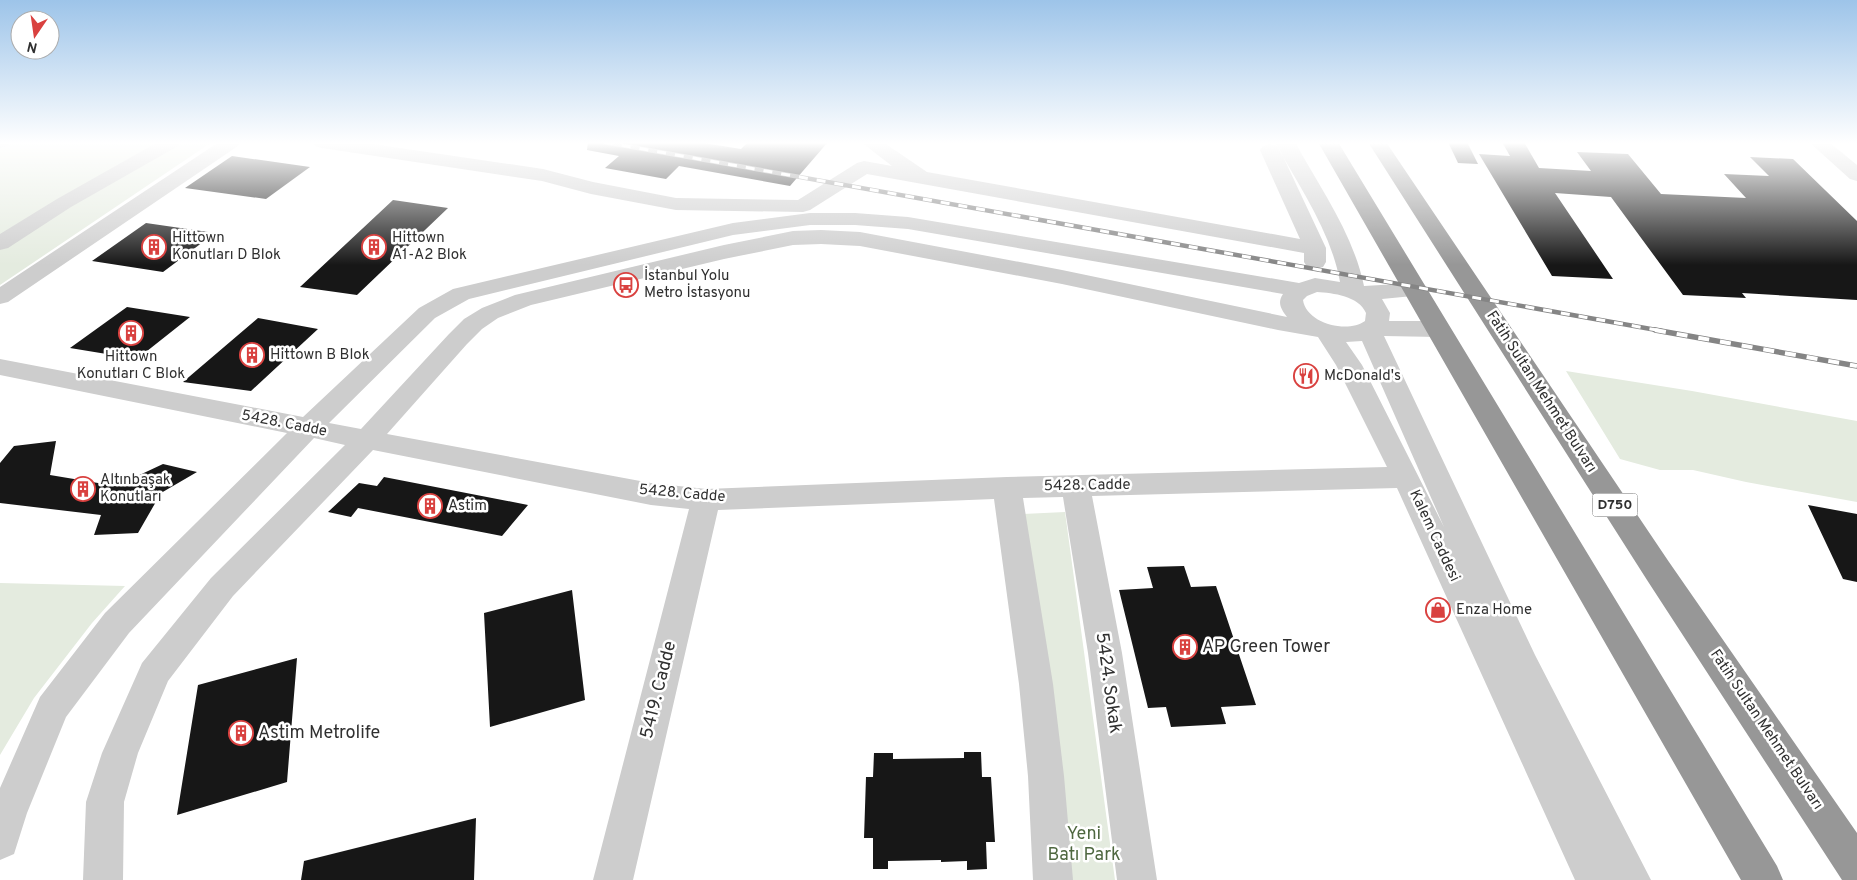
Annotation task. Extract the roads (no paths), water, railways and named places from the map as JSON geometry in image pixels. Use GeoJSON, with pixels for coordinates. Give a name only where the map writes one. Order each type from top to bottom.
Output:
{"type":"FeatureCollection","features":[{"type":"Feature","properties":{"kind":"highway"},"geometry":{"type":"LineString","coordinates":[[1352,183],[1763,880]]}},
{"type":"Feature","properties":{"kind":"highway","name":"Fatih Sultan Mehmet Bulvarı"},"geometry":{"type":"LineString","coordinates":[[1404,183],[1653,562],[1857,867]]}},
{"type":"Feature","properties":{"kind":"street"},"geometry":{"type":"LineString","coordinates":[[0,243],[99,183]]}},
{"type":"Feature","properties":{"kind":"street"},"geometry":{"type":"LineString","coordinates":[[0,297],[170,183]]}},
{"type":"Feature","properties":{"kind":"street"},"geometry":{"type":"LineString","coordinates":[[573,183],[676,204],[803,206],[855,219]]}},
{"type":"Feature","properties":{"kind":"street"},"geometry":{"type":"LineString","coordinates":[[803,206],[839,183]]}},
{"type":"Feature","properties":{"kind":"street"},"geometry":{"type":"LineString","coordinates":[[955,183],[1315,248]]}},
{"type":"Feature","properties":{"kind":"street"},"geometry":{"type":"LineString","coordinates":[[1286,183],[1315,248],[1308,288]]}},
{"type":"Feature","properties":{"kind":"street"},"geometry":{"type":"LineString","coordinates":[[1307,183],[1332,228],[1351,270],[1355,292]]}},
{"type":"Feature","properties":{"kind":"street"},"geometry":{"type":"LineString","coordinates":[[0,841],[8,813],[52,708],[117,623],[307,429],[427,313],[461,294],[733,229],[793,221],[855,219],[908,223],[1253,282],[1308,288],[1339,287],[1355,292],[1376,308],[1377,323],[1370,329]]}},
{"type":"Feature","properties":{"kind":"street"},"geometry":{"type":"LineString","coordinates":[[103,880],[105,802],[120,754],[154,673],[222,587],[365,441],[468,329],[490,312],[523,300],[724,252],[793,238],[860,239],[1062,277],[1322,331],[1355,334],[1370,329],[1438,329]]}},
{"type":"Feature","properties":{"kind":"street"},"geometry":{"type":"LineString","coordinates":[[1245,316],[1258,314],[1266,308],[1268,298],[1265,291],[1253,282]]}},
{"type":"Feature","properties":{"kind":"street","name":"Kalem Caddesi"},"geometry":{"type":"LineString","coordinates":[[1308,288],[1294,295],[1293,309],[1306,323],[1322,331],[1349,365],[1406,477],[1596,880]]}},
{"type":"Feature","properties":{"kind":"street"},"geometry":{"type":"LineString","coordinates":[[1355,292],[1415,290]]}},
{"type":"Feature","properties":{"kind":"street","name":"Kalem Caddesi"},"geometry":{"type":"LineString","coordinates":[[1370,329],[1522,663],[1631,880]]}},
{"type":"Feature","properties":{"kind":"street","name":"5428. Cadde"},"geometry":{"type":"LineString","coordinates":[[0,367],[365,441],[651,494],[706,500],[1007,488],[1406,477]]}},
{"type":"Feature","properties":{"kind":"street","name":"5424. Sokak"},"geometry":{"type":"LineString","coordinates":[[1076,486],[1104,653],[1137,880]]}},
{"type":"Feature","properties":{"kind":"street"},"geometry":{"type":"LineString","coordinates":[[1007,488],[1036,684],[1046,776],[1053,880]]}},
{"type":"Feature","properties":{"kind":"street","name":"5419. Cadde"},"geometry":{"type":"LineString","coordinates":[[613,880],[706,500]]}},
{"type":"Feature","properties":{"kind":"railway"},"geometry":{"type":"LineString","coordinates":[[834,183],[1662,331]]}},
{"type":"Feature","properties":{"kind":"railway"},"geometry":{"type":"LineString","coordinates":[[1655,330],[1857,366]]}},
{"type":"Feature","properties":{"kind":"place","name":"Hittown Konutları D Blok"},"geometry":{"type":"Point","coordinates":[154,247]}},
{"type":"Feature","properties":{"kind":"place","name":"Hittown A1-A2 Blok"},"geometry":{"type":"Point","coordinates":[374,247]}},
{"type":"Feature","properties":{"kind":"place","name":"İstanbul Yolu Metro İstasyonu"},"geometry":{"type":"Point","coordinates":[626,285]}},
{"type":"Feature","properties":{"kind":"place","name":"Hittown Konutları C Blok"},"geometry":{"type":"Point","coordinates":[131,333]}},
{"type":"Feature","properties":{"kind":"place","name":"Hittown B Blok"},"geometry":{"type":"Point","coordinates":[252,355]}},
{"type":"Feature","properties":{"kind":"place","name":"McDonald's"},"geometry":{"type":"Point","coordinates":[1306,376]}},
{"type":"Feature","properties":{"kind":"place","name":"Altınbaşak Konutları"},"geometry":{"type":"Point","coordinates":[83,489]}},
{"type":"Feature","properties":{"kind":"place","name":"Astim"},"geometry":{"type":"Point","coordinates":[430,506]}},
{"type":"Feature","properties":{"kind":"place","name":"Enza Home"},"geometry":{"type":"Point","coordinates":[1438,610]}},
{"type":"Feature","properties":{"kind":"place","name":"AP Green Tower"},"geometry":{"type":"Point","coordinates":[1185,647]}},
{"type":"Feature","properties":{"kind":"place","name":"Astim Metrolife"},"geometry":{"type":"Point","coordinates":[241,733]}},
{"type":"Feature","properties":{"kind":"park label","name":"Yeni Batı Park"},"geometry":{"type":"Point","coordinates":[1084,844]}}]}
